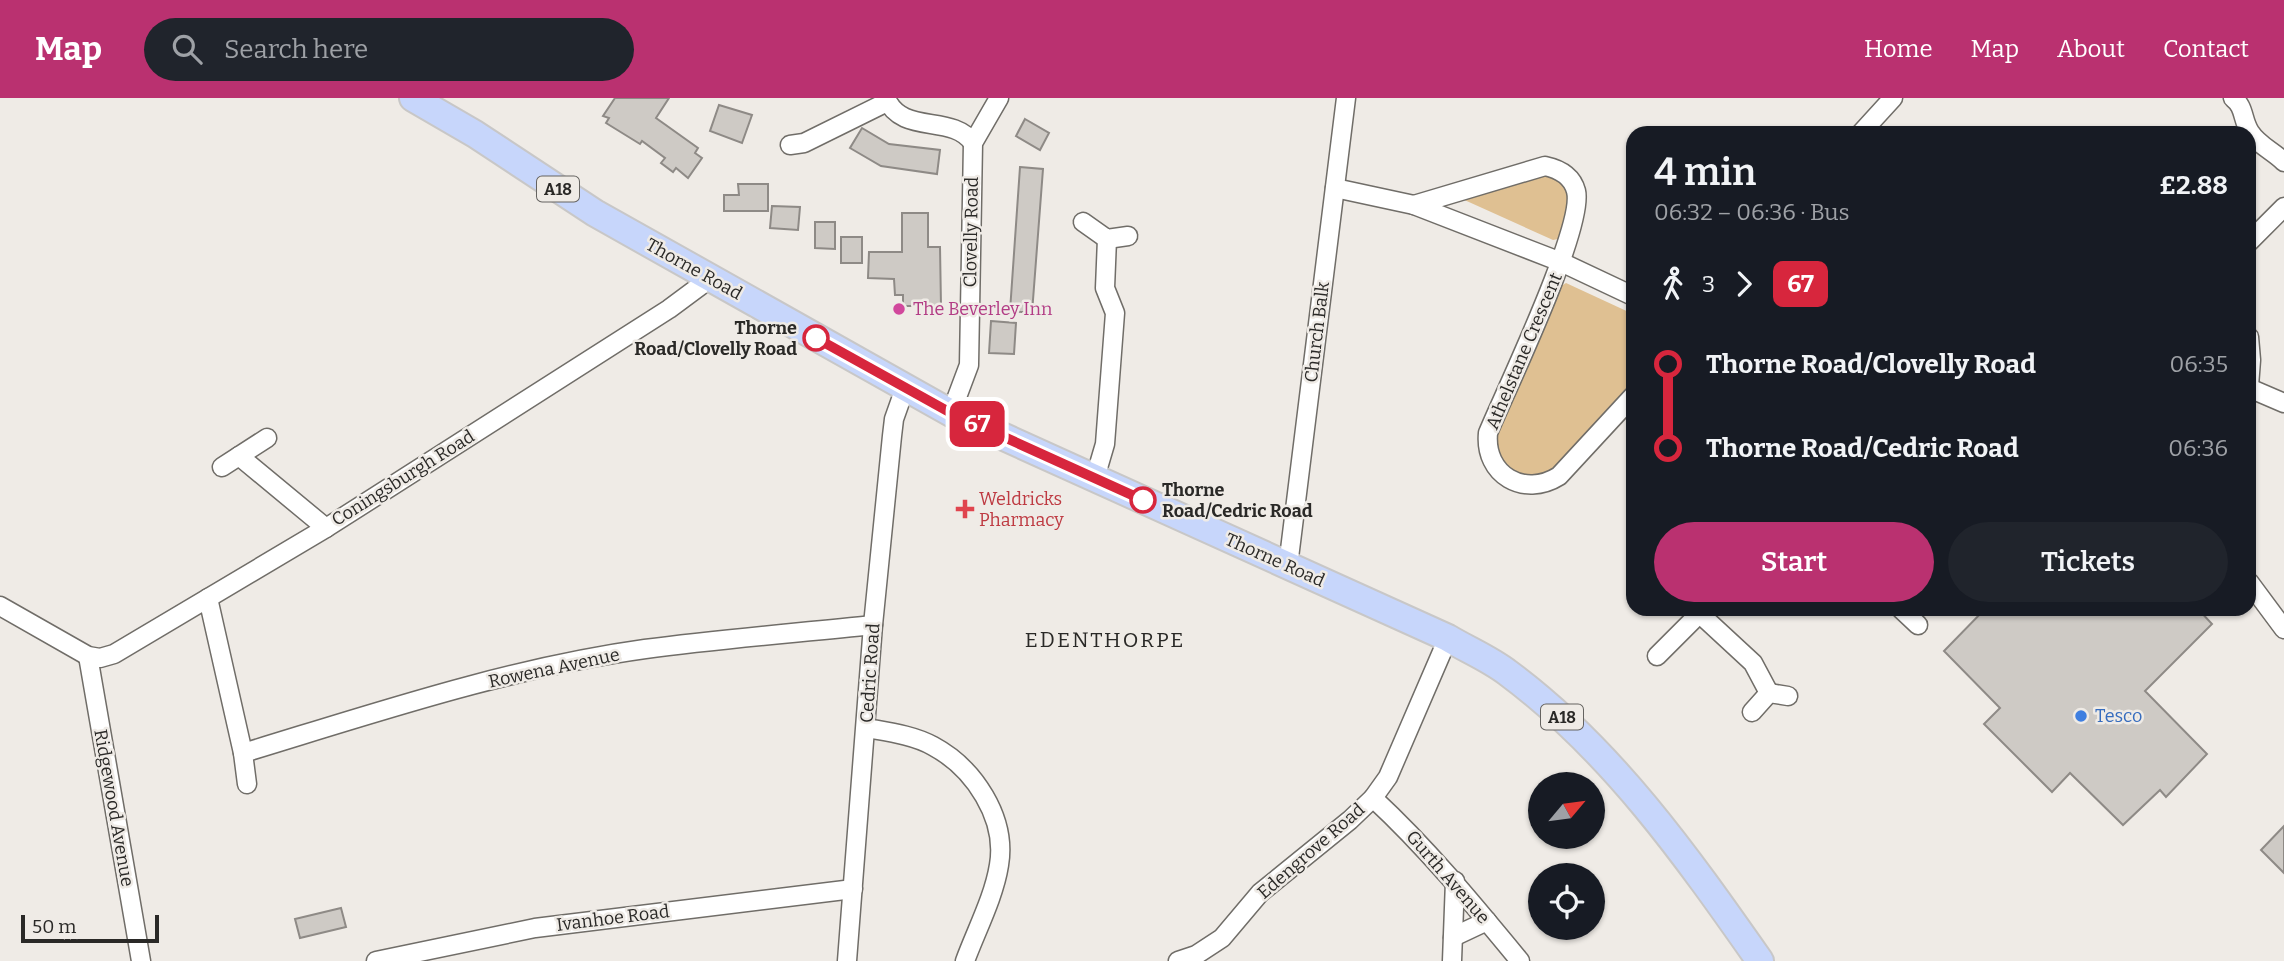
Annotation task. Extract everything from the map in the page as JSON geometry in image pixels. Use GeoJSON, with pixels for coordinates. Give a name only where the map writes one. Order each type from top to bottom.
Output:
{"type":"FeatureCollection","features":[{"type":"Feature","properties":{"kind":"main road","name":"Thorne Road"},"geometry":{"type":"LineString","coordinates":[[413,98],[475,134],[595,213],[951,413],[1448,638],[1507,671],[1578,730],[1681,848],[1760,961]]}},
{"type":"Feature","properties":{"kind":"street","name":"Clovelly Road"},"geometry":{"type":"LineString","coordinates":[[951,413],[968,365],[973,144],[999,98]]}},
{"type":"Feature","properties":{"kind":"street","name":"Church Balk"},"geometry":{"type":"LineString","coordinates":[[1288,566],[1346,98]]}},
{"type":"Feature","properties":{"kind":"street"},"geometry":{"type":"LineString","coordinates":[[1867,126],[1893,98]]}},
{"type":"Feature","properties":{"kind":"street"},"geometry":{"type":"LineString","coordinates":[[2233,98],[2243,108],[2248,126]]}},
{"type":"Feature","properties":{"kind":"street"},"geometry":{"type":"LineString","coordinates":[[790,145],[804,143],[886,100],[901,115],[915,122],[953,127],[966,133],[973,144]]}},
{"type":"Feature","properties":{"kind":"street"},"geometry":{"type":"LineString","coordinates":[[2256,137],[2284,162]]}},
{"type":"Feature","properties":{"kind":"street","name":"Athelstane Crescent"},"geometry":{"type":"LineString","coordinates":[[1415,205],[1533,167],[1553,168],[1569,177],[1577,192],[1561,262],[1488,433],[1487,443],[1493,465],[1506,479],[1533,485],[1551,481],[1566,469],[1626,404]]}},
{"type":"Feature","properties":{"kind":"street","name":"Athelstane Crescent"},"geometry":{"type":"LineString","coordinates":[[1335,188],[1415,205],[1561,262],[1626,293]]}},
{"type":"Feature","properties":{"kind":"street"},"geometry":{"type":"LineString","coordinates":[[2256,235],[2284,207]]}},
{"type":"Feature","properties":{"kind":"street"},"geometry":{"type":"LineString","coordinates":[[1083,222],[1107,239],[1128,236]]}},
{"type":"Feature","properties":{"kind":"street"},"geometry":{"type":"LineString","coordinates":[[1095,478],[1105,444],[1115,313],[1104,288],[1107,239]]}},
{"type":"Feature","properties":{"kind":"street","name":"Coningsburgh Road"},"geometry":{"type":"LineString","coordinates":[[88,656],[100,658],[114,654],[326,527],[669,309],[700,286],[706,276]]}},
{"type":"Feature","properties":{"kind":"street","name":"Cedric Road"},"geometry":{"type":"LineString","coordinates":[[847,961],[873,625],[894,419],[905,388]]}},
{"type":"Feature","properties":{"kind":"street"},"geometry":{"type":"LineString","coordinates":[[2256,390],[2284,403]]}},
{"type":"Feature","properties":{"kind":"street"},"geometry":{"type":"LineString","coordinates":[[222,467],[267,438]]}},
{"type":"Feature","properties":{"kind":"street"},"geometry":{"type":"LineString","coordinates":[[239,456],[326,527]]}},
{"type":"Feature","properties":{"kind":"street"},"geometry":{"type":"LineString","coordinates":[[2256,591],[2284,629]]}},
{"type":"Feature","properties":{"kind":"street"},"geometry":{"type":"LineString","coordinates":[[208,598],[243,753],[247,784]]}},
{"type":"Feature","properties":{"kind":"street"},"geometry":{"type":"LineString","coordinates":[[0,606],[88,656]]}},
{"type":"Feature","properties":{"kind":"street"},"geometry":{"type":"LineString","coordinates":[[1657,656],[1698,616]]}},
{"type":"Feature","properties":{"kind":"street"},"geometry":{"type":"LineString","coordinates":[[1706,616],[1753,663],[1769,693]]}},
{"type":"Feature","properties":{"kind":"street"},"geometry":{"type":"LineString","coordinates":[[1908,616],[1918,625]]}},
{"type":"Feature","properties":{"kind":"street","name":"Rowena Avenue"},"geometry":{"type":"LineString","coordinates":[[243,753],[464,688],[644,649],[873,625]]}},
{"type":"Feature","properties":{"kind":"street","name":"Edengrove Road"},"geometry":{"type":"LineString","coordinates":[[1178,961],[1196,955],[1222,938],[1260,893],[1373,798],[1388,777],[1448,638]]}},
{"type":"Feature","properties":{"kind":"street","name":"Ridgewood Avenue"},"geometry":{"type":"LineString","coordinates":[[88,656],[141,961]]}},
{"type":"Feature","properties":{"kind":"street"},"geometry":{"type":"LineString","coordinates":[[1769,693],[1788,696]]}},
{"type":"Feature","properties":{"kind":"street"},"geometry":{"type":"LineString","coordinates":[[1752,712],[1769,693]]}},
{"type":"Feature","properties":{"kind":"street"},"geometry":{"type":"LineString","coordinates":[[866,728],[904,736],[934,747],[972,779],[984,794],[994,815],[1001,845],[999,866],[965,961]]}},
{"type":"Feature","properties":{"kind":"street","name":"Gurth Avenue"},"geometry":{"type":"LineString","coordinates":[[1373,798],[1414,836],[1455,881],[1520,961]]}},
{"type":"Feature","properties":{"kind":"street"},"geometry":{"type":"LineString","coordinates":[[1452,961],[1455,881]]}},
{"type":"Feature","properties":{"kind":"street","name":"Ivanhoe Road"},"geometry":{"type":"LineString","coordinates":[[376,961],[535,928],[853,889]]}},
{"type":"Feature","properties":{"kind":"street"},"geometry":{"type":"LineString","coordinates":[[1453,937],[1487,921]]}},
{"type":"Feature","properties":{"kind":"shaded area"},"geometry":{"type":"Polygon","coordinates":[[[1537,174],[1551,177],[1566,188],[1569,204],[1563,238],[1553,240],[1460,198],[1537,174]]]}},
{"type":"Feature","properties":{"kind":"shaded area"},"geometry":{"type":"Polygon","coordinates":[[[1566,283],[1626,311],[1626,392],[1553,470],[1533,476],[1516,474],[1503,468],[1493,439],[1555,290],[1566,283]]]}},
{"type":"Feature","properties":{"kind":"building"},"geometry":{"type":"Polygon","coordinates":[[[615,98],[669,98],[656,118],[698,148],[695,153],[702,158],[688,178],[676,168],[673,172],[661,163],[665,158],[642,141],[640,144],[606,123],[609,118],[603,116],[615,98]]]}},
{"type":"Feature","properties":{"kind":"building"},"geometry":{"type":"Polygon","coordinates":[[[719,105],[752,115],[742,143],[710,131],[719,105]]]}},
{"type":"Feature","properties":{"kind":"building"},"geometry":{"type":"Polygon","coordinates":[[[1025,119],[1049,133],[1040,150],[1016,136],[1025,119]]]}},
{"type":"Feature","properties":{"kind":"building"},"geometry":{"type":"Polygon","coordinates":[[[862,128],[889,144],[940,150],[937,174],[881,166],[850,148],[862,128]]]}},
{"type":"Feature","properties":{"kind":"building"},"geometry":{"type":"Polygon","coordinates":[[[1020,167],[1043,169],[1032,313],[1010,311],[1020,167]]]}},
{"type":"Feature","properties":{"kind":"building"},"geometry":{"type":"Polygon","coordinates":[[[738,184],[768,184],[768,211],[724,211],[724,195],[739,195],[738,184]]]}},
{"type":"Feature","properties":{"kind":"building"},"geometry":{"type":"Polygon","coordinates":[[[772,206],[800,207],[798,230],[770,228],[772,206]]]}},
{"type":"Feature","properties":{"kind":"building"},"geometry":{"type":"Polygon","coordinates":[[[902,213],[928,213],[928,247],[940,247],[941,306],[903,306],[903,295],[895,295],[894,279],[868,278],[869,252],[902,252],[902,213]]]}},
{"type":"Feature","properties":{"kind":"building"},"geometry":{"type":"Polygon","coordinates":[[[815,222],[835,222],[835,249],[815,248],[815,222]]]}},
{"type":"Feature","properties":{"kind":"building"},"geometry":{"type":"Polygon","coordinates":[[[841,237],[862,237],[862,263],[841,263],[841,237]]]}},
{"type":"Feature","properties":{"kind":"building"},"geometry":{"type":"Polygon","coordinates":[[[991,321],[1016,323],[1014,354],[989,353],[991,321]]]}},
{"type":"Feature","properties":{"kind":"building","name":"Tesco"},"geometry":{"type":"Polygon","coordinates":[[[1978,616],[2205,616],[2212,624],[2145,691],[2207,754],[2166,797],[2160,790],[2123,825],[2070,773],[2052,792],[1984,724],[2000,708],[1944,651],[1978,616]]]}},
{"type":"Feature","properties":{"kind":"building"},"geometry":{"type":"Polygon","coordinates":[[[2284,826],[2284,873],[2261,850],[2284,826]]]}},
{"type":"Feature","properties":{"kind":"building"},"geometry":{"type":"Polygon","coordinates":[[[341,908],[346,927],[300,938],[295,919],[341,908]]]}},
{"type":"Feature","properties":{"kind":"bus line","name":"67"},"geometry":{"type":"LineString","coordinates":[[816,338],[951,413],[1143,500]]}},
{"type":"Feature","properties":{"kind":"place","name":"The Beverley Inn"},"geometry":{"type":"Point","coordinates":[899,309]}},
{"type":"Feature","properties":{"kind":"place","name":"Thorne Road/Clovelly Road"},"geometry":{"type":"Point","coordinates":[816,338]}},
{"type":"Feature","properties":{"kind":"place","name":"Thorne Road/Cedric Road"},"geometry":{"type":"Point","coordinates":[1143,500]}},
{"type":"Feature","properties":{"kind":"place","name":"Weldricks Pharmacy"},"geometry":{"type":"Point","coordinates":[965,509]}},
{"type":"Feature","properties":{"kind":"place","name":"Tesco"},"geometry":{"type":"Point","coordinates":[2081,716]}},
{"type":"Feature","properties":{"kind":"district","name":"EDENTHORPE"},"geometry":{"type":"Point","coordinates":[1105,640]}}]}
